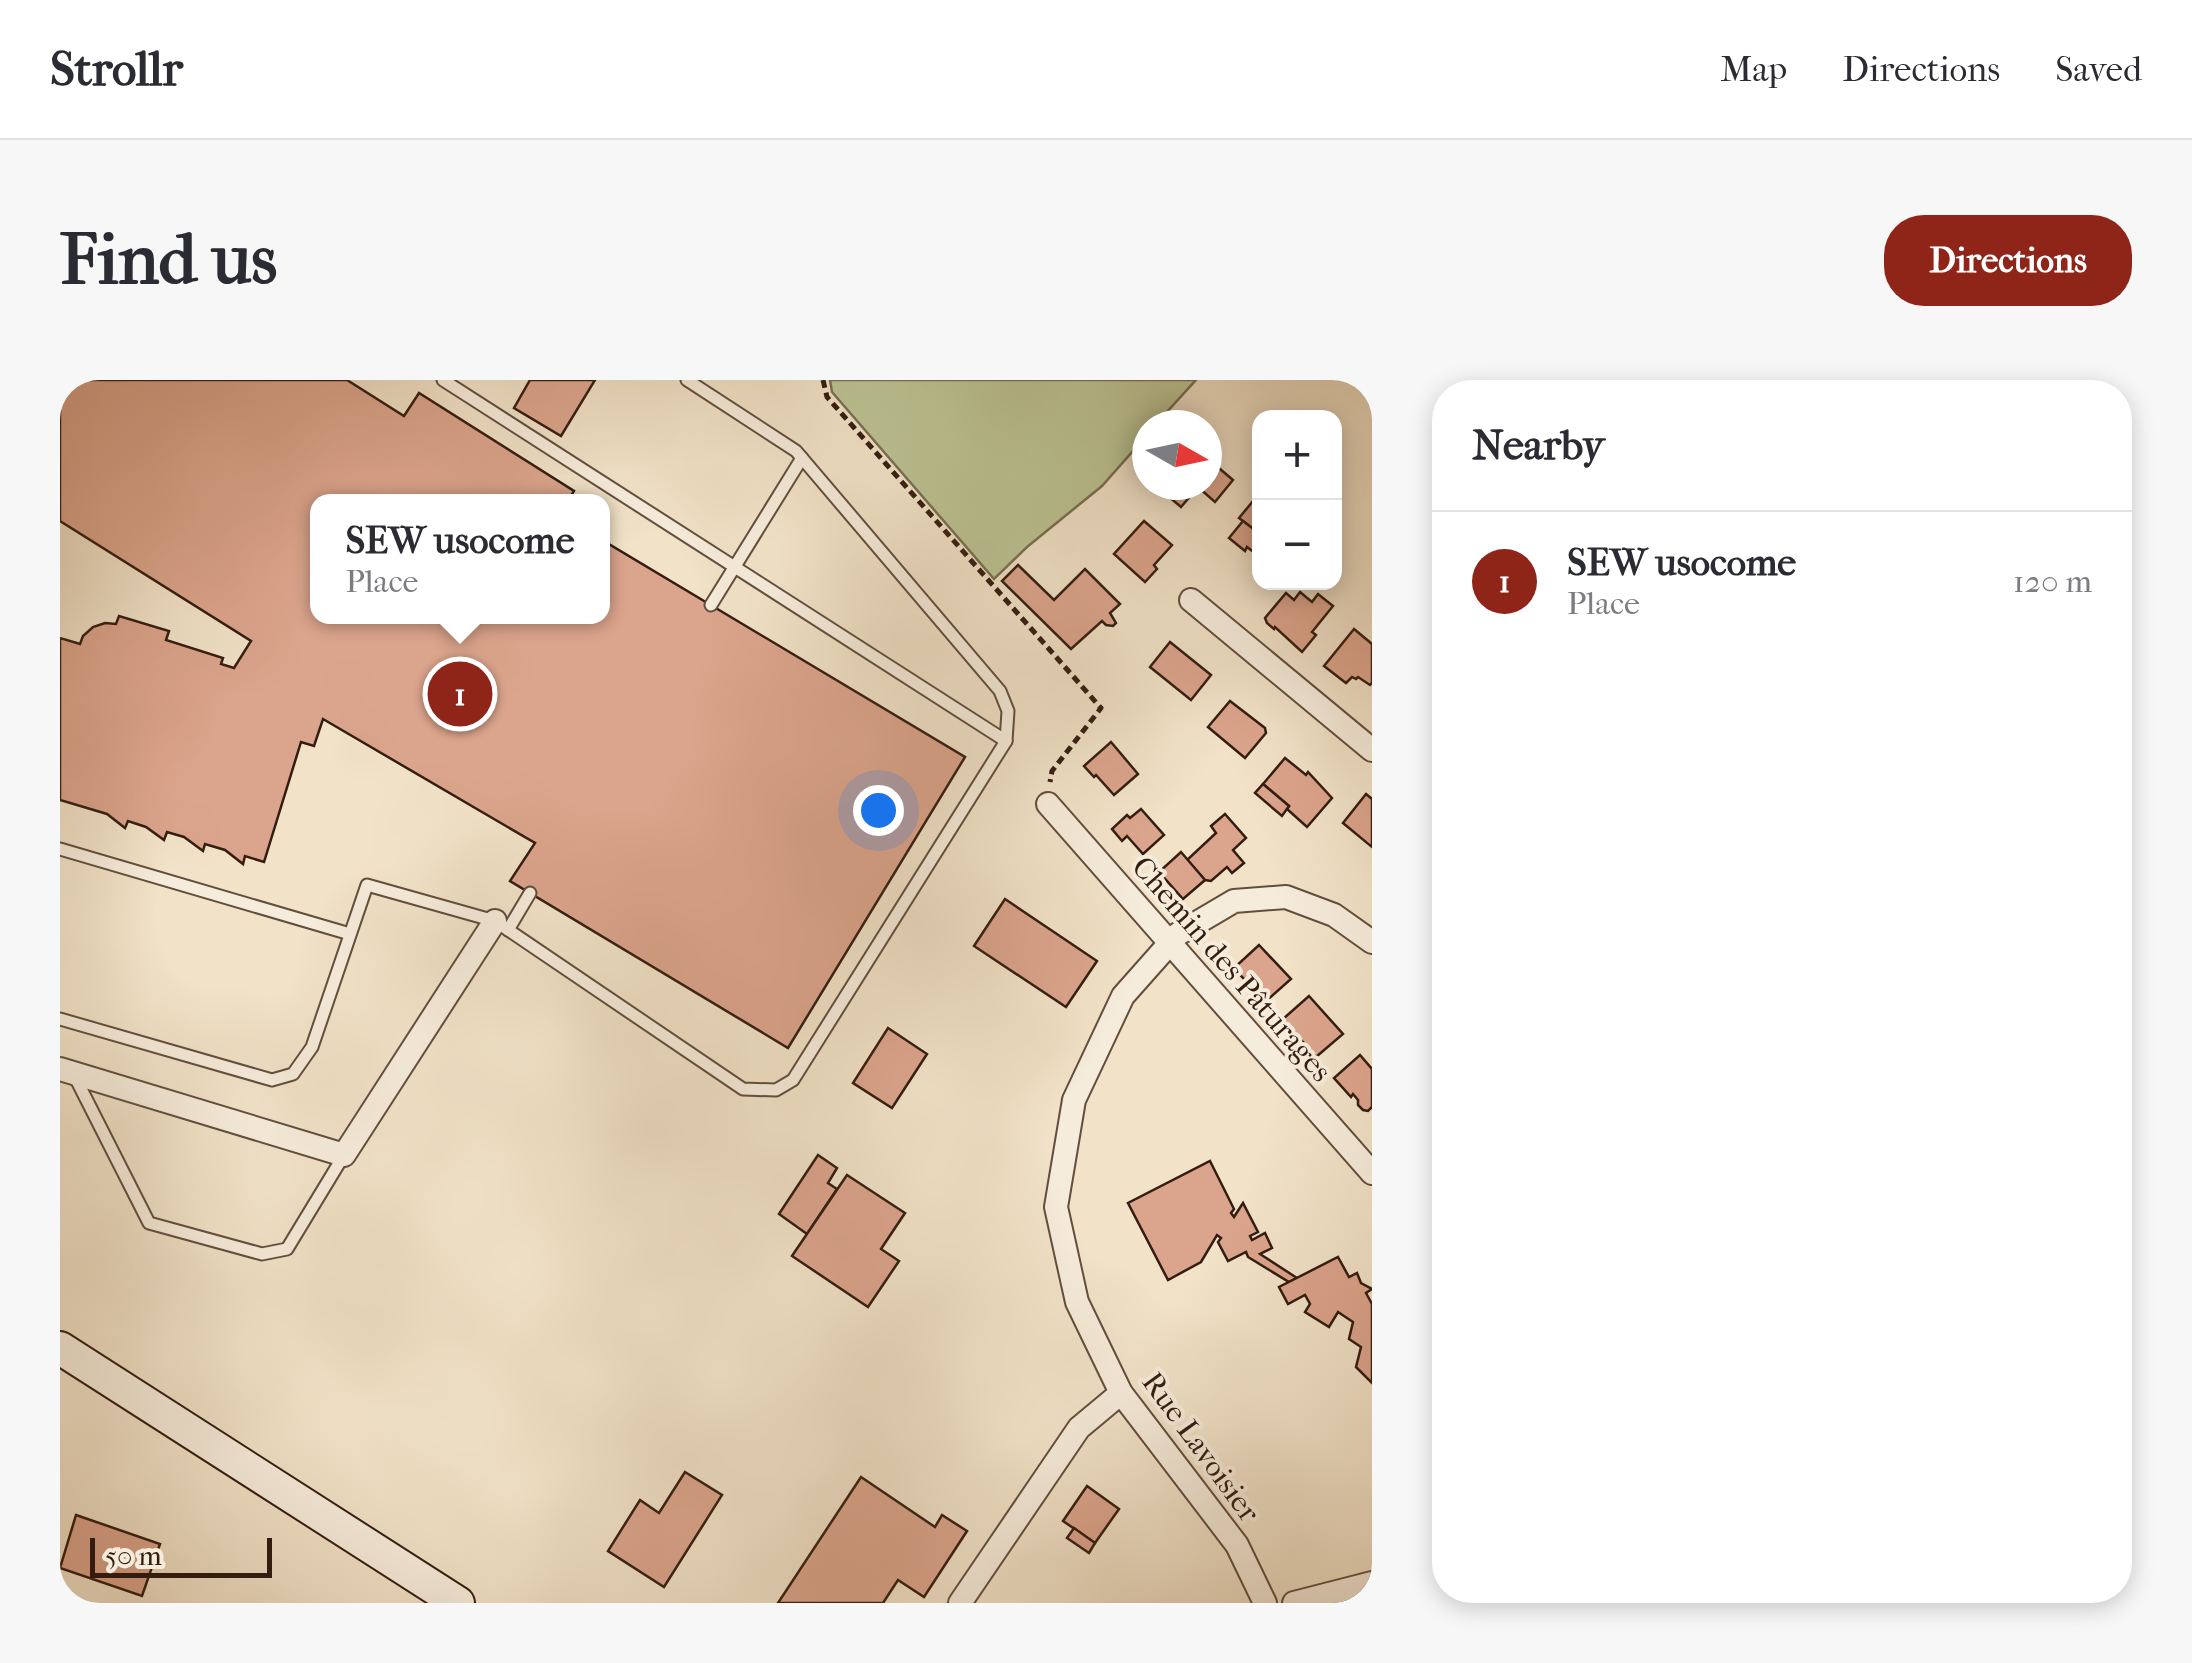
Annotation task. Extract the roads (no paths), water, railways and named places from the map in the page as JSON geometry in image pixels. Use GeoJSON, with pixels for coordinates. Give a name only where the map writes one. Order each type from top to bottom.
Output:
{"type":"FeatureCollection","features":[{"type":"Feature","properties":{"kind":"main road"},"geometry":{"type":"LineString","coordinates":[[60,1348],[458,1603]]}},
{"type":"Feature","properties":{"kind":"street"},"geometry":{"type":"LineString","coordinates":[[1191,600],[1372,750]]}},
{"type":"Feature","properties":{"kind":"street","name":"Chemin des Pâturages"},"geometry":{"type":"LineString","coordinates":[[1048,804],[1372,1172]]}},
{"type":"Feature","properties":{"kind":"street","name":"Rue Lavoisier"},"geometry":{"type":"LineString","coordinates":[[1265,1603],[1237,1546],[1121,1393],[1077,1302],[1056,1208],[1074,1100],[1123,996],[1178,934],[1234,901],[1286,897],[1334,916],[1372,942]]}},
{"type":"Feature","properties":{"kind":"street"},"geometry":{"type":"LineString","coordinates":[[67,1071],[344,1156],[502,926]]}},
{"type":"Feature","properties":{"kind":"street"},"geometry":{"type":"LineString","coordinates":[[960,1603],[1079,1428],[1121,1393]]}},
{"type":"Feature","properties":{"kind":"street"},"geometry":{"type":"LineString","coordinates":[[1294,1603],[1372,1584]]}},
{"type":"Feature","properties":{"kind":"lane"},"geometry":{"type":"LineString","coordinates":[[443,380],[1006,741]]}},
{"type":"Feature","properties":{"kind":"lane"},"geometry":{"type":"LineString","coordinates":[[60,1019],[272,1080],[293,1074],[312,1047],[367,885],[502,926],[742,1088],[776,1090],[792,1080],[1006,741],[1008,711],[1000,691],[796,451],[687,380]]}},
{"type":"Feature","properties":{"kind":"lane"},"geometry":{"type":"LineString","coordinates":[[711,605],[802,458]]}},
{"type":"Feature","properties":{"kind":"lane"},"geometry":{"type":"LineString","coordinates":[[60,849],[350,934]]}},
{"type":"Feature","properties":{"kind":"lane"},"geometry":{"type":"LineString","coordinates":[[502,926],[530,893]]}},
{"type":"Feature","properties":{"kind":"lane"},"geometry":{"type":"LineString","coordinates":[[67,1071],[149,1222],[262,1254],[287,1249],[344,1156]]}},
{"type":"Feature","properties":{"kind":"place","name":"SEW usocome"},"geometry":{"type":"Point","coordinates":[460,694]}}]}
